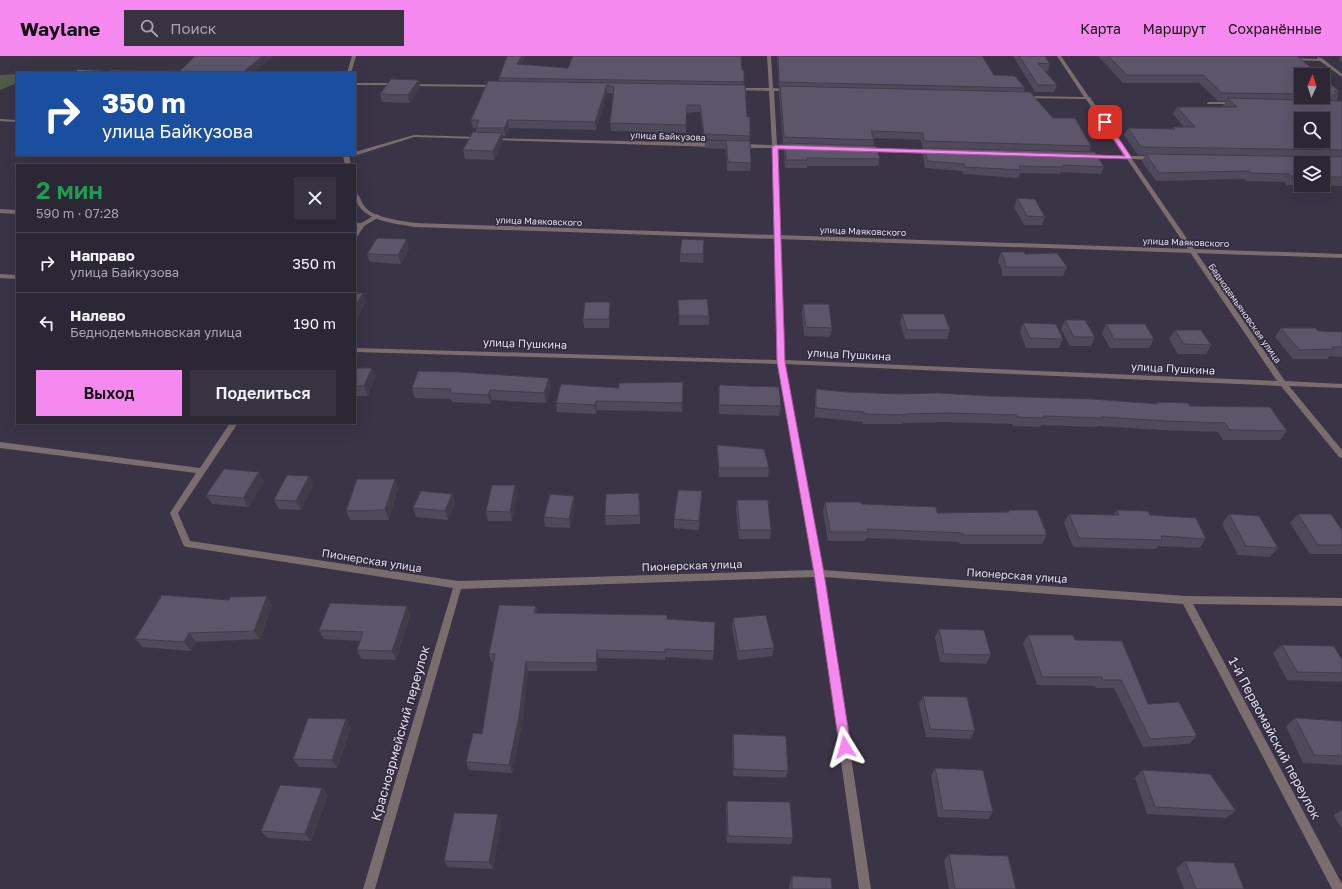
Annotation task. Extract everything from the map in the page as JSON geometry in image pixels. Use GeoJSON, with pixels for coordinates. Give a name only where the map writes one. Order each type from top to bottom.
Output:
{"type":"FeatureCollection","features":[{"type":"Feature","properties":{"kind":"street"},"geometry":{"type":"LineString","coordinates":[[349,72],[354,56]]}},
{"type":"Feature","properties":{"kind":"street"},"geometry":{"type":"LineString","coordinates":[[769,56],[775,147],[781,362],[819,573],[865,889]]}},
{"type":"Feature","properties":{"kind":"street","name":"Беднодемьяновская улица"},"geometry":{"type":"LineString","coordinates":[[1059,56],[1283,384],[1342,455]]}},
{"type":"Feature","properties":{"kind":"street"},"geometry":{"type":"LineString","coordinates":[[1318,56],[1342,76]]}},
{"type":"Feature","properties":{"kind":"street"},"geometry":{"type":"LineString","coordinates":[[1283,59],[1322,60]]}},
{"type":"Feature","properties":{"kind":"street"},"geometry":{"type":"LineString","coordinates":[[79,70],[113,72]]}},
{"type":"Feature","properties":{"kind":"street"},"geometry":{"type":"LineString","coordinates":[[356,84],[499,86]]}},
{"type":"Feature","properties":{"kind":"street"},"geometry":{"type":"LineString","coordinates":[[731,89],[795,91]]}},
{"type":"Feature","properties":{"kind":"street"},"geometry":{"type":"LineString","coordinates":[[1018,96],[1089,98]]}},
{"type":"Feature","properties":{"kind":"street"},"geometry":{"type":"LineString","coordinates":[[1209,103],[1240,104]]}},
{"type":"Feature","properties":{"kind":"street"},"geometry":{"type":"LineString","coordinates":[[0,120],[16,121]]}},
{"type":"Feature","properties":{"kind":"street","name":"улица Байкузова"},"geometry":{"type":"LineString","coordinates":[[356,154],[414,136],[720,145]]}},
{"type":"Feature","properties":{"kind":"street"},"geometry":{"type":"LineString","coordinates":[[736,146],[798,147]]}},
{"type":"Feature","properties":{"kind":"street"},"geometry":{"type":"LineString","coordinates":[[861,149],[940,152]]}},
{"type":"Feature","properties":{"kind":"street"},"geometry":{"type":"LineString","coordinates":[[1082,156],[1160,158]]}},
{"type":"Feature","properties":{"kind":"street","name":"улица Маяковского"},"geometry":{"type":"LineString","coordinates":[[356,196],[364,210],[383,219],[415,225],[1342,256]]}},
{"type":"Feature","properties":{"kind":"street"},"geometry":{"type":"LineString","coordinates":[[0,211],[16,212]]}},
{"type":"Feature","properties":{"kind":"street"},"geometry":{"type":"LineString","coordinates":[[356,234],[362,225],[377,216]]}},
{"type":"Feature","properties":{"kind":"street"},"geometry":{"type":"LineString","coordinates":[[356,225],[362,225]]}},
{"type":"Feature","properties":{"kind":"street"},"geometry":{"type":"LineString","coordinates":[[0,276],[16,277]]}},
{"type":"Feature","properties":{"kind":"street","name":"улица Пушкина"},"geometry":{"type":"LineString","coordinates":[[356,350],[781,362],[1342,386]]}},
{"type":"Feature","properties":{"kind":"street","name":"Пионерская улица"},"geometry":{"type":"LineString","coordinates":[[233,424],[174,513],[187,544],[458,586],[819,573],[1186,600],[1342,602]]}},
{"type":"Feature","properties":{"kind":"street"},"geometry":{"type":"LineString","coordinates":[[0,445],[202,471]]}},
{"type":"Feature","properties":{"kind":"street","name":"Красноармейский переулок"},"geometry":{"type":"LineString","coordinates":[[369,889],[458,586]]}},
{"type":"Feature","properties":{"kind":"street","name":"1-й Первомайский переулок"},"geometry":{"type":"LineString","coordinates":[[1186,600],[1338,889]]}},
{"type":"Feature","properties":{"kind":"green space"},"geometry":{"type":"Polygon","coordinates":[[[16,74],[16,83],[0,90],[0,75],[16,74]]]}},
{"type":"Feature","properties":{"kind":"building"},"geometry":{"type":"Polygon","coordinates":[[[195,56],[263,56],[243,72],[179,72],[195,56]]]}},
{"type":"Feature","properties":{"kind":"building"},"geometry":{"type":"Polygon","coordinates":[[[507,56],[522,56],[517,64],[568,68],[573,56],[741,56],[742,70],[744,70],[744,82],[499,78],[507,56]]]}},
{"type":"Feature","properties":{"kind":"building"},"geometry":{"type":"Polygon","coordinates":[[[778,56],[982,56],[994,75],[1015,76],[1025,88],[779,82],[778,56]]]}},
{"type":"Feature","properties":{"kind":"building"},"geometry":{"type":"Polygon","coordinates":[[[1019,56],[1045,56],[1050,64],[1038,63],[1057,85],[1038,85],[1019,56]]]}},
{"type":"Feature","properties":{"kind":"building"},"geometry":{"type":"Polygon","coordinates":[[[1108,56],[1297,56],[1312,68],[1294,68],[1294,94],[1222,93],[1203,75],[1127,75],[1108,56]]]}},
{"type":"Feature","properties":{"kind":"building"},"geometry":{"type":"Polygon","coordinates":[[[111,70],[178,71],[177,72],[108,72],[111,70]]]}},
{"type":"Feature","properties":{"kind":"building"},"geometry":{"type":"Polygon","coordinates":[[[391,79],[419,80],[408,95],[380,94],[391,79]]]}},
{"type":"Feature","properties":{"kind":"building"},"geometry":{"type":"Polygon","coordinates":[[[488,81],[745,85],[747,117],[750,117],[750,136],[704,134],[700,105],[687,105],[686,125],[610,123],[614,87],[607,85],[595,122],[508,120],[504,128],[476,128],[479,120],[471,120],[488,81]]]}},
{"type":"Feature","properties":{"kind":"building"},"geometry":{"type":"Polygon","coordinates":[[[1330,84],[1339,91],[1334,91],[1339,95],[1330,95],[1330,84]]]}},
{"type":"Feature","properties":{"kind":"building"},"geometry":{"type":"Polygon","coordinates":[[[780,86],[1030,92],[1053,118],[1075,118],[1091,146],[924,141],[923,133],[871,131],[874,140],[784,137],[780,86]]]}},
{"type":"Feature","properties":{"kind":"building"},"geometry":{"type":"Polygon","coordinates":[[[1227,98],[1294,100],[1294,104],[1330,104],[1330,101],[1342,101],[1342,150],[1141,147],[1128,128],[1175,129],[1173,127],[1195,127],[1177,107],[1237,107],[1227,98]]]}},
{"type":"Feature","properties":{"kind":"building"},"geometry":{"type":"Polygon","coordinates":[[[473,132],[502,133],[493,151],[463,150],[473,132]]]}},
{"type":"Feature","properties":{"kind":"building"},"geometry":{"type":"Polygon","coordinates":[[[705,140],[750,141],[751,163],[728,162],[726,141],[705,140]]]}},
{"type":"Feature","properties":{"kind":"building"},"geometry":{"type":"Polygon","coordinates":[[[785,143],[876,146],[880,159],[807,158],[808,160],[786,160],[785,143]]]}},
{"type":"Feature","properties":{"kind":"building"},"geometry":{"type":"Polygon","coordinates":[[[925,148],[1095,152],[1104,167],[1063,165],[1063,167],[1019,166],[1021,170],[965,167],[964,164],[927,161],[925,148]]]}},
{"type":"Feature","properties":{"kind":"building"},"geometry":{"type":"Polygon","coordinates":[[[1146,154],[1294,156],[1294,176],[1289,174],[1250,173],[1249,171],[1159,173],[1146,154]]]}},
{"type":"Feature","properties":{"kind":"building"},"geometry":{"type":"Polygon","coordinates":[[[1330,157],[1342,157],[1342,177],[1330,177],[1330,157]]]}},
{"type":"Feature","properties":{"kind":"building"},"geometry":{"type":"Polygon","coordinates":[[[1017,198],[1035,199],[1045,217],[1027,216],[1017,198]]]}},
{"type":"Feature","properties":{"kind":"building"},"geometry":{"type":"Polygon","coordinates":[[[377,238],[407,239],[398,255],[367,254],[377,238]]]}},
{"type":"Feature","properties":{"kind":"building"},"geometry":{"type":"Polygon","coordinates":[[[682,239],[704,240],[703,254],[680,254],[682,239]]]}},
{"type":"Feature","properties":{"kind":"building"},"geometry":{"type":"Polygon","coordinates":[[[1001,252],[1024,252],[1025,254],[1057,253],[1067,267],[1006,267],[1001,252]]]}},
{"type":"Feature","properties":{"kind":"building"},"geometry":{"type":"Polygon","coordinates":[[[356,293],[363,293],[356,305],[356,293]]]}},
{"type":"Feature","properties":{"kind":"building"},"geometry":{"type":"Polygon","coordinates":[[[707,299],[709,316],[679,316],[678,300],[707,299]]]}},
{"type":"Feature","properties":{"kind":"building"},"geometry":{"type":"Polygon","coordinates":[[[585,302],[610,302],[609,319],[583,319],[585,302]]]}},
{"type":"Feature","properties":{"kind":"building"},"geometry":{"type":"Polygon","coordinates":[[[803,304],[829,304],[832,328],[806,327],[803,304]]]}},
{"type":"Feature","properties":{"kind":"building"},"geometry":{"type":"Polygon","coordinates":[[[902,314],[944,314],[950,330],[907,330],[902,314]]]}},
{"type":"Feature","properties":{"kind":"building"},"geometry":{"type":"Polygon","coordinates":[[[1065,320],[1085,320],[1095,337],[1074,337],[1065,320]]]}},
{"type":"Feature","properties":{"kind":"building"},"geometry":{"type":"Polygon","coordinates":[[[1023,323],[1056,324],[1063,339],[1030,338],[1023,323]]]}},
{"type":"Feature","properties":{"kind":"building"},"geometry":{"type":"Polygon","coordinates":[[[1106,324],[1145,324],[1154,339],[1114,339],[1106,324]]]}},
{"type":"Feature","properties":{"kind":"building"},"geometry":{"type":"Polygon","coordinates":[[[1281,328],[1315,328],[1318,331],[1342,332],[1342,347],[1332,347],[1335,349],[1299,350],[1281,328]]]}},
{"type":"Feature","properties":{"kind":"building"},"geometry":{"type":"Polygon","coordinates":[[[1175,330],[1201,330],[1211,345],[1184,344],[1175,330]]]}},
{"type":"Feature","properties":{"kind":"building"},"geometry":{"type":"Polygon","coordinates":[[[356,368],[372,368],[364,386],[356,386],[356,368]]]}},
{"type":"Feature","properties":{"kind":"building"},"geometry":{"type":"Polygon","coordinates":[[[418,371],[549,378],[544,393],[490,390],[488,395],[449,393],[451,389],[412,388],[418,371]]]}},
{"type":"Feature","properties":{"kind":"building"},"geometry":{"type":"Polygon","coordinates":[[[683,382],[682,403],[596,401],[595,405],[556,403],[561,384],[619,388],[619,383],[683,382]]]}},
{"type":"Feature","properties":{"kind":"building"},"geometry":{"type":"Polygon","coordinates":[[[719,385],[779,387],[781,406],[719,405],[719,385]]]}},
{"type":"Feature","properties":{"kind":"building"},"geometry":{"type":"Polygon","coordinates":[[[816,389],[900,394],[939,393],[1093,399],[1158,404],[1157,402],[1188,403],[1190,406],[1270,407],[1287,431],[1230,430],[1225,423],[1102,417],[1043,416],[1044,418],[1017,417],[1016,415],[949,413],[905,415],[864,414],[864,412],[816,408],[816,389]]]}},
{"type":"Feature","properties":{"kind":"building"},"geometry":{"type":"Polygon","coordinates":[[[717,445],[764,449],[769,468],[719,468],[717,445]]]}},
{"type":"Feature","properties":{"kind":"building"},"geometry":{"type":"Polygon","coordinates":[[[224,469],[259,472],[243,498],[206,495],[224,469]]]}},
{"type":"Feature","properties":{"kind":"building"},"geometry":{"type":"Polygon","coordinates":[[[287,475],[309,476],[296,501],[274,500],[287,475]]]}},
{"type":"Feature","properties":{"kind":"building"},"geometry":{"type":"Polygon","coordinates":[[[357,479],[395,479],[385,510],[346,511],[357,479]]]}},
{"type":"Feature","properties":{"kind":"building"},"geometry":{"type":"Polygon","coordinates":[[[492,485],[515,485],[510,512],[486,511],[492,485]]]}},
{"type":"Feature","properties":{"kind":"building"},"geometry":{"type":"Polygon","coordinates":[[[678,490],[702,491],[699,521],[674,519],[678,490]]]}},
{"type":"Feature","properties":{"kind":"building"},"geometry":{"type":"Polygon","coordinates":[[[421,491],[452,494],[445,511],[413,508],[421,491]]]}},
{"type":"Feature","properties":{"kind":"building"},"geometry":{"type":"Polygon","coordinates":[[[639,493],[639,515],[605,516],[606,494],[639,493]]]}},
{"type":"Feature","properties":{"kind":"building"},"geometry":{"type":"Polygon","coordinates":[[[550,494],[574,496],[569,519],[544,517],[550,494]]]}},
{"type":"Feature","properties":{"kind":"building"},"geometry":{"type":"Polygon","coordinates":[[[737,500],[768,500],[771,530],[740,530],[737,500]]]}},
{"type":"Feature","properties":{"kind":"building"},"geometry":{"type":"Polygon","coordinates":[[[825,502],[861,502],[862,504],[936,507],[937,513],[1037,510],[1047,535],[963,535],[963,533],[867,529],[868,532],[830,532],[825,502]]]}},
{"type":"Feature","properties":{"kind":"building"},"geometry":{"type":"Polygon","coordinates":[[[1117,510],[1148,511],[1150,515],[1196,518],[1206,539],[1161,536],[1162,540],[1079,538],[1069,514],[1119,515],[1117,510]]]}},
{"type":"Feature","properties":{"kind":"building"},"geometry":{"type":"Polygon","coordinates":[[[1229,514],[1259,516],[1278,548],[1246,546],[1229,514]]]}},
{"type":"Feature","properties":{"kind":"building"},"geometry":{"type":"Polygon","coordinates":[[[1298,514],[1331,514],[1342,530],[1342,545],[1318,545],[1298,514]]]}},
{"type":"Feature","properties":{"kind":"building"},"geometry":{"type":"Polygon","coordinates":[[[162,595],[229,600],[230,597],[267,596],[254,631],[189,633],[184,642],[135,639],[162,595]]]}},
{"type":"Feature","properties":{"kind":"building"},"geometry":{"type":"Polygon","coordinates":[[[330,603],[407,606],[392,651],[357,650],[363,632],[319,630],[330,603]]]}},
{"type":"Feature","properties":{"kind":"building"},"geometry":{"type":"Polygon","coordinates":[[[499,605],[536,606],[534,613],[667,615],[667,619],[715,622],[714,651],[665,649],[665,652],[597,650],[596,663],[526,662],[519,717],[509,765],[466,762],[473,733],[482,734],[495,654],[489,654],[499,605]]]}},
{"type":"Feature","properties":{"kind":"building"},"geometry":{"type":"Polygon","coordinates":[[[766,615],[774,648],[739,651],[733,618],[766,615]]]}},
{"type":"Feature","properties":{"kind":"building"},"geometry":{"type":"Polygon","coordinates":[[[939,629],[984,630],[991,655],[944,654],[939,629]]]}},
{"type":"Feature","properties":{"kind":"building"},"geometry":{"type":"Polygon","coordinates":[[[1028,635],[1073,635],[1075,640],[1122,641],[1148,704],[1179,702],[1197,736],[1150,739],[1121,680],[1103,680],[1102,677],[1042,677],[1028,635]]]}},
{"type":"Feature","properties":{"kind":"building"},"geometry":{"type":"Polygon","coordinates":[[[1282,645],[1334,646],[1342,660],[1342,673],[1297,672],[1282,645]]]}},
{"type":"Feature","properties":{"kind":"building"},"geometry":{"type":"Polygon","coordinates":[[[923,696],[967,697],[975,731],[930,729],[923,696]]]}},
{"type":"Feature","properties":{"kind":"building"},"geometry":{"type":"Polygon","coordinates":[[[308,718],[346,719],[332,760],[293,759],[308,718]]]}},
{"type":"Feature","properties":{"kind":"building"},"geometry":{"type":"Polygon","coordinates":[[[1295,718],[1341,721],[1342,756],[1314,755],[1295,718]]]}},
{"type":"Feature","properties":{"kind":"building"},"geometry":{"type":"Polygon","coordinates":[[[733,734],[786,736],[788,771],[734,769],[733,734]]]}},
{"type":"Feature","properties":{"kind":"building"},"geometry":{"type":"Polygon","coordinates":[[[935,768],[983,770],[993,812],[943,810],[935,768]]]}},
{"type":"Feature","properties":{"kind":"building"},"geometry":{"type":"Polygon","coordinates":[[[1142,770],[1210,774],[1236,811],[1155,807],[1142,770]]]}},
{"type":"Feature","properties":{"kind":"building"},"geometry":{"type":"Polygon","coordinates":[[[280,785],[322,788],[305,834],[261,831],[280,785]]]}},
{"type":"Feature","properties":{"kind":"building"},"geometry":{"type":"Polygon","coordinates":[[[727,801],[790,802],[793,838],[728,836],[727,801]]]}},
{"type":"Feature","properties":{"kind":"building"},"geometry":{"type":"Polygon","coordinates":[[[454,813],[498,814],[489,862],[444,861],[454,813]]]}},
{"type":"Feature","properties":{"kind":"building"},"geometry":{"type":"Polygon","coordinates":[[[949,854],[1008,856],[1016,889],[955,889],[949,854]]]}},
{"type":"Feature","properties":{"kind":"building"},"geometry":{"type":"Polygon","coordinates":[[[1185,861],[1234,863],[1244,889],[1196,889],[1185,861]]]}},
{"type":"Feature","properties":{"kind":"building"},"geometry":{"type":"Polygon","coordinates":[[[792,876],[831,878],[832,889],[792,889],[792,876]]]}},
{"type":"Feature","properties":{"kind":"route"},"geometry":{"type":"LineString","coordinates":[[845,747],[819,573],[781,362],[775,147],[1129,158],[1105,122]]}}]}
